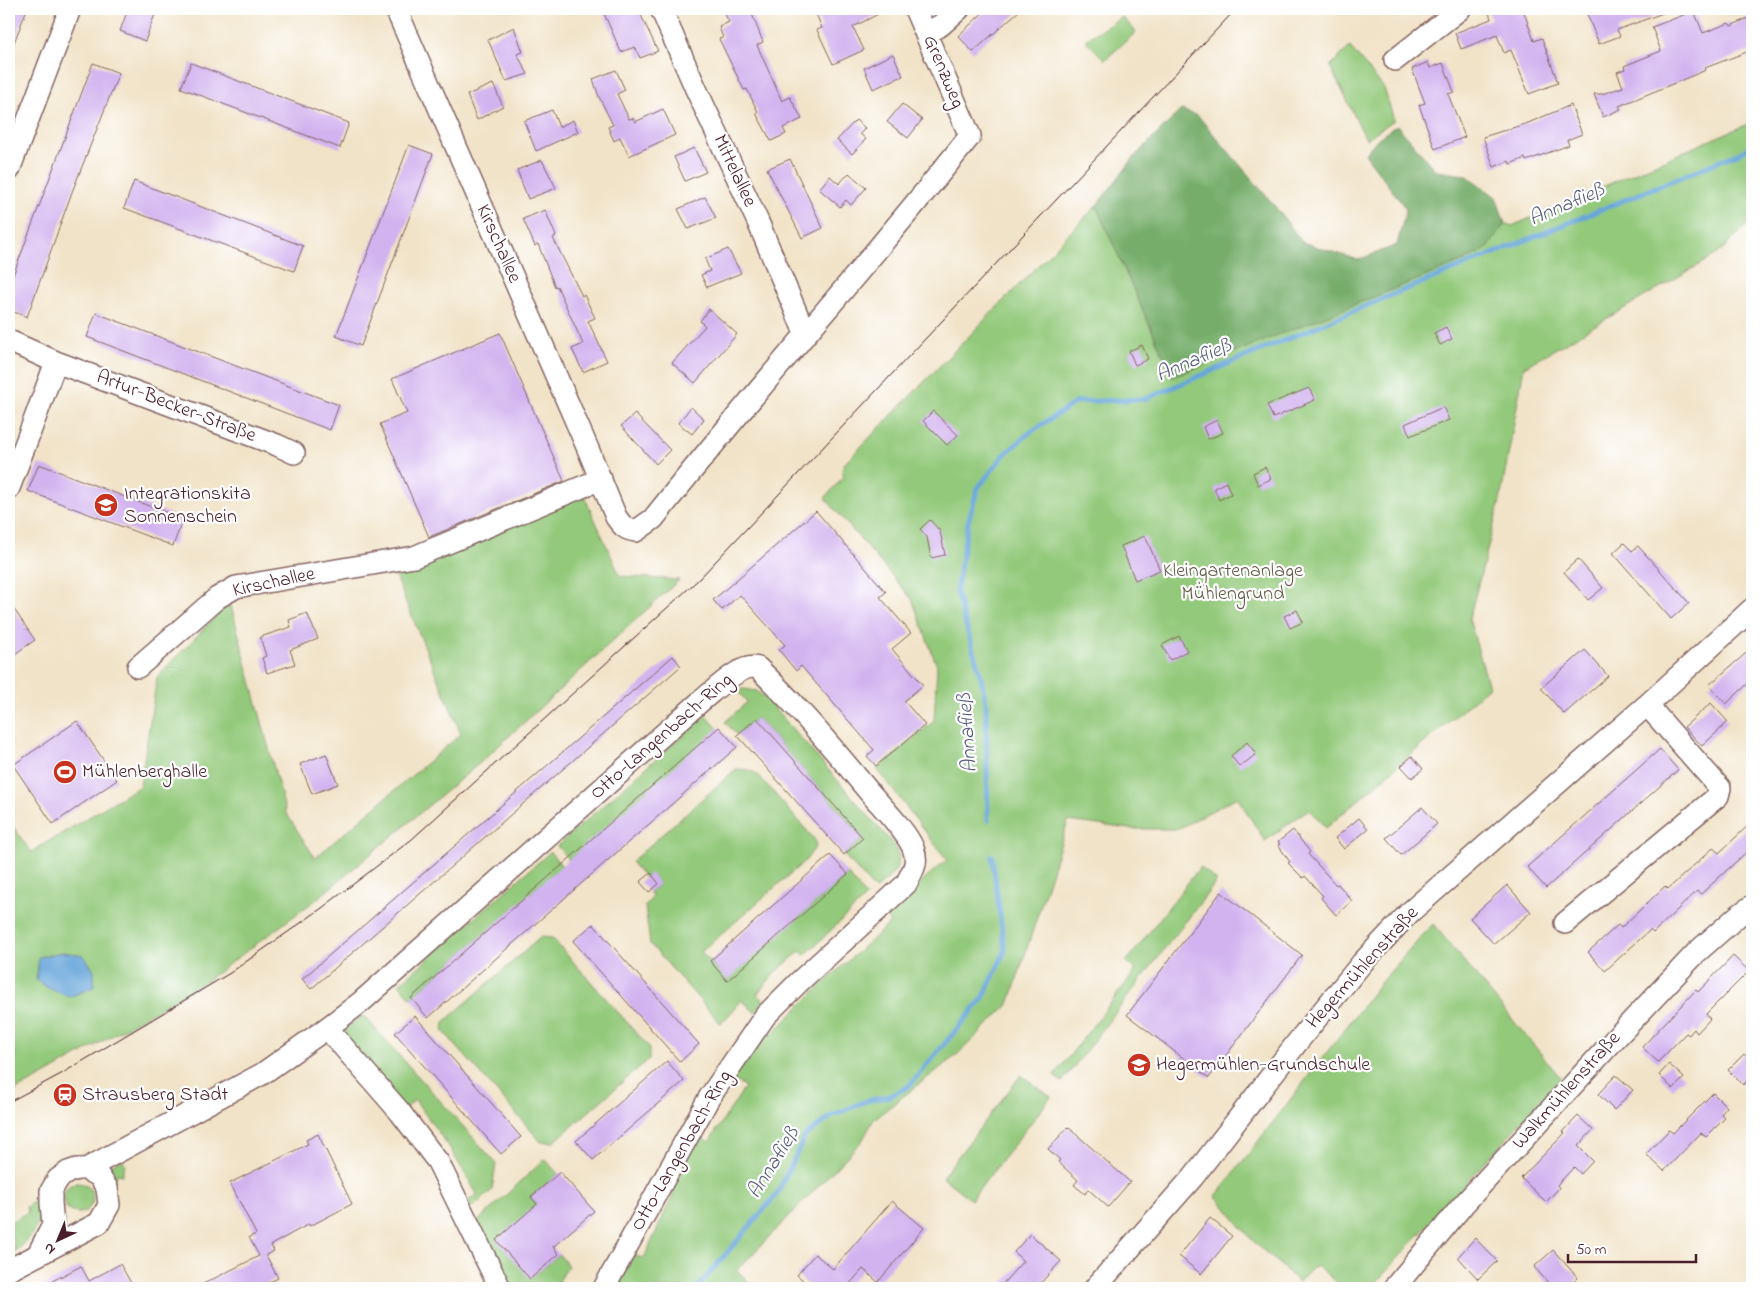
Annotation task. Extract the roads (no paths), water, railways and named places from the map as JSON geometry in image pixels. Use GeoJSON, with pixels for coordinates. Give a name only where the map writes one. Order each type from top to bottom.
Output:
{"type":"FeatureCollection","features":[{"type":"Feature","properties":{"kind":"street"},"geometry":{"type":"LineString","coordinates":[[9,170],[70,9]]}},
{"type":"Feature","properties":{"kind":"street","name":"Kirschallee"},"geometry":{"type":"LineString","coordinates":[[396,9],[621,526],[628,530],[636,531],[646,526],[653,519],[805,333]]}},
{"type":"Feature","properties":{"kind":"street","name":"Mittelallee"},"geometry":{"type":"LineString","coordinates":[[661,9],[758,222],[805,333]]}},
{"type":"Feature","properties":{"kind":"street","name":"Grenzweg"},"geometry":{"type":"LineString","coordinates":[[805,333],[894,230],[970,136],[915,9]]}},
{"type":"Feature","properties":{"kind":"street"},"geometry":{"type":"LineString","coordinates":[[926,33],[941,25],[959,9]]}},
{"type":"Feature","properties":{"kind":"street"},"geometry":{"type":"LineString","coordinates":[[1395,60],[1460,9]]}},
{"type":"Feature","properties":{"kind":"street","name":"Artur-Becker-Straße"},"geometry":{"type":"LineString","coordinates":[[9,341],[56,362],[294,453]]}},
{"type":"Feature","properties":{"kind":"street"},"geometry":{"type":"LineString","coordinates":[[9,488],[56,362]]}},
{"type":"Feature","properties":{"kind":"street","name":"Kirschallee"},"geometry":{"type":"LineString","coordinates":[[138,667],[217,598],[236,587],[414,557],[601,479]]}},
{"type":"Feature","properties":{"kind":"street","name":"Hegermühlenstraße"},"geometry":{"type":"LineString","coordinates":[[1095,1288],[1193,1176],[1299,1040],[1368,956],[1409,913],[1647,705],[1752,609]]}},
{"type":"Feature","properties":{"kind":"street","name":"Otto-Langenbach-Ring"},"geometry":{"type":"LineString","coordinates":[[327,1028],[361,1002],[701,701],[739,671],[753,666],[758,668],[835,752],[898,825],[913,848],[916,864],[906,884],[800,981],[765,1016],[708,1098],[604,1288]]}},
{"type":"Feature","properties":{"kind":"street"},"geometry":{"type":"LineString","coordinates":[[1565,923],[1718,796],[1720,788],[1647,705]]}},
{"type":"Feature","properties":{"kind":"street","name":"Walkmühlenstraße"},"geometry":{"type":"LineString","coordinates":[[1394,1288],[1463,1205],[1613,1041],[1697,952],[1752,906]]}},
{"type":"Feature","properties":{"kind":"street"},"geometry":{"type":"LineString","coordinates":[[86,1169],[262,1074],[327,1028],[400,1112],[438,1162],[500,1288]]}},
{"type":"Feature","properties":{"kind":"street"},"geometry":{"type":"LineString","coordinates":[[9,1270],[99,1223],[109,1205],[107,1188],[99,1176],[86,1169],[77,1169],[68,1172],[58,1179],[51,1191],[53,1225],[38,1254]]}},
{"type":"Feature","properties":{"kind":"water"},"geometry":{"type":"Polygon","coordinates":[[[63,952],[83,955],[94,970],[94,987],[69,997],[50,989],[36,980],[39,957],[63,952]]]}},
{"type":"Feature","properties":{"kind":"waterway","name":"Annafließ"},"geometry":{"type":"LineString","coordinates":[[988,820],[986,702],[980,673],[956,592],[968,522],[978,488],[1003,456],[1029,433],[1076,402],[1145,399],[1375,302],[1742,152],[1752,145]]}},
{"type":"Feature","properties":{"kind":"waterway","name":"Annafließ"},"geometry":{"type":"LineString","coordinates":[[697,1288],[777,1194],[805,1136],[832,1116],[866,1101],[890,1096],[909,1086],[983,998],[1005,951],[992,856]]}},
{"type":"Feature","properties":{"kind":"tram line"},"geometry":{"type":"LineString","coordinates":[[9,1102],[61,1074],[230,973],[322,908],[411,840],[699,579],[1236,9]]}},
{"type":"Feature","properties":{"kind":"place","name":"Integrationskita Sonnenschein"},"geometry":{"type":"Point","coordinates":[106,505]}},
{"type":"Feature","properties":{"kind":"place","name":"Mühlenberghalle"},"geometry":{"type":"Point","coordinates":[65,772]}},
{"type":"Feature","properties":{"kind":"place","name":"Hegermühlen-Grundschule"},"geometry":{"type":"Point","coordinates":[1139,1065]}},
{"type":"Feature","properties":{"kind":"place","name":"Strausberg Stadt"},"geometry":{"type":"Point","coordinates":[65,1095]}},
{"type":"Feature","properties":{"kind":"park label","name":"Kleingartenanlage Mühlengrund"},"geometry":{"type":"Point","coordinates":[1233,582]}}]}
